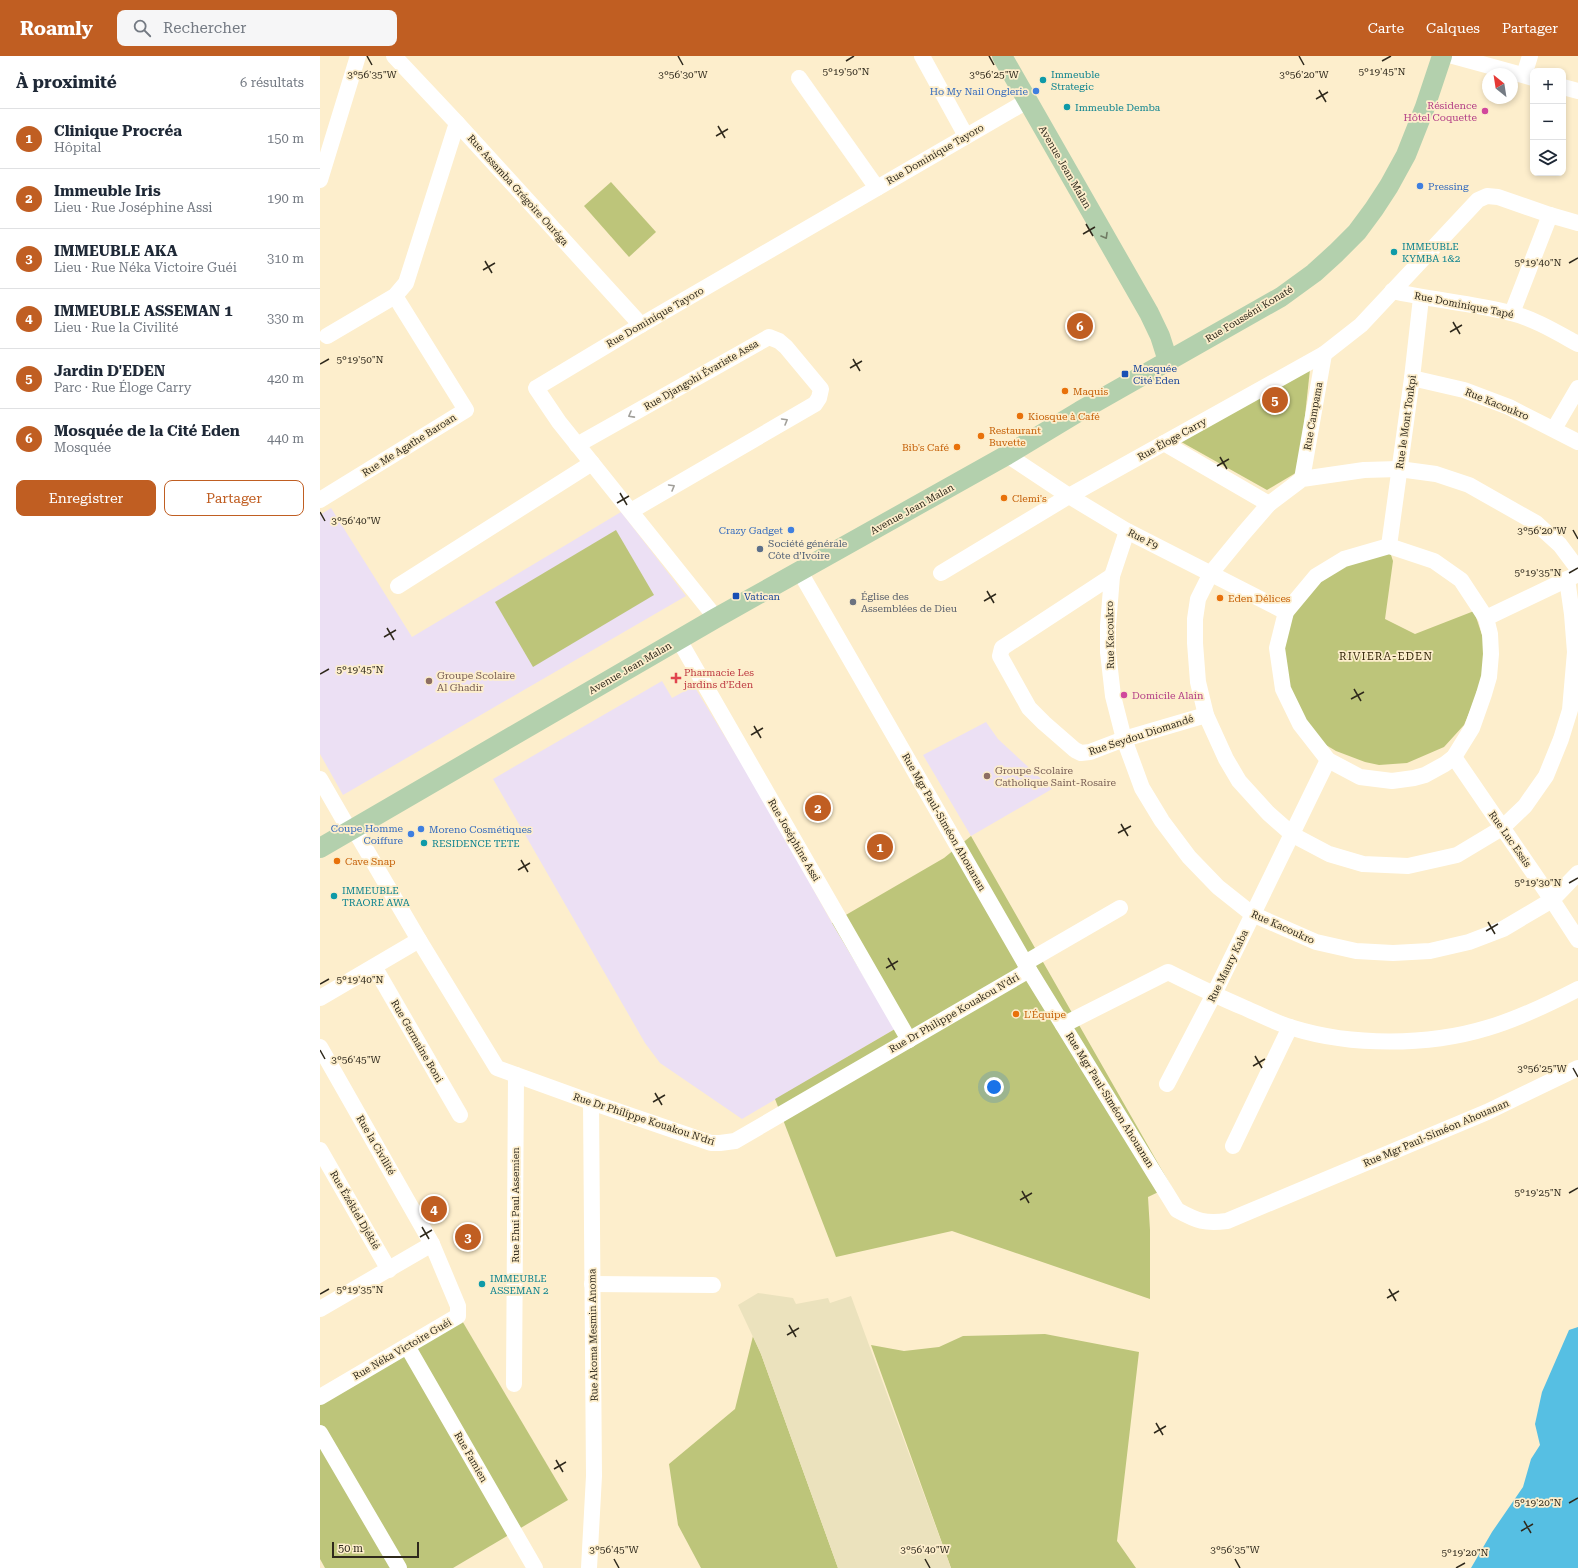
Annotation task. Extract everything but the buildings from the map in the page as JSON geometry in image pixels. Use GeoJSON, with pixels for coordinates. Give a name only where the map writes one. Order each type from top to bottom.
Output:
{"type":"FeatureCollection","features":[{"type":"Feature","properties":{"kind":"main road","name":"Avenue Jean Malan"},"geometry":{"type":"LineString","coordinates":[[320,848],[716,618],[1007,455],[1168,361],[1160,336],[1149,313],[1002,56]]}},
{"type":"Feature","properties":{"kind":"main road","name":"Rue Fousséni Konaté"},"geometry":{"type":"LineString","coordinates":[[1168,361],[1281,297],[1314,273],[1357,232],[1390,186],[1406,155],[1425,107],[1442,56]]}},
{"type":"Feature","properties":{"kind":"street"},"geometry":{"type":"LineString","coordinates":[[320,180],[358,56]]}},
{"type":"Feature","properties":{"kind":"street","name":"Rue Assamba Grégoire Ouréga"},"geometry":{"type":"LineString","coordinates":[[394,56],[641,325]]}},
{"type":"Feature","properties":{"kind":"street"},"geometry":{"type":"LineString","coordinates":[[922,56],[966,136]]}},
{"type":"Feature","properties":{"kind":"street"},"geometry":{"type":"LineString","coordinates":[[1453,56],[1528,77],[1530,56]]}},
{"type":"Feature","properties":{"kind":"street"},"geometry":{"type":"LineString","coordinates":[[799,78],[877,188]]}},
{"type":"Feature","properties":{"kind":"street"},"geometry":{"type":"LineString","coordinates":[[1566,88],[1578,91]]}},
{"type":"Feature","properties":{"kind":"street","name":"Rue Dominique Tayoro"},"geometry":{"type":"LineString","coordinates":[[716,618],[635,509],[592,463],[582,442],[559,422],[536,388],[641,325],[1027,101]]}},
{"type":"Feature","properties":{"kind":"street"},"geometry":{"type":"LineString","coordinates":[[327,336],[395,296],[406,283],[457,123]]}},
{"type":"Feature","properties":{"kind":"street","name":"Rue Éloge Carry"},"geometry":{"type":"LineString","coordinates":[[941,573],[1069,496],[1324,354],[1361,325],[1478,200],[1487,196],[1498,197],[1578,223]]}},
{"type":"Feature","properties":{"kind":"street"},"geometry":{"type":"LineString","coordinates":[[1512,313],[1550,215]]}},
{"type":"Feature","properties":{"kind":"street","name":"Rue Dominique Tapé"},"geometry":{"type":"LineString","coordinates":[[1392,291],[1421,298],[1466,304],[1512,313],[1578,344]]}},
{"type":"Feature","properties":{"kind":"street","name":"Rue Me Agathe Baroan"},"geometry":{"type":"LineString","coordinates":[[320,500],[466,410],[395,296]]}},
{"type":"Feature","properties":{"kind":"street","name":"Rue le Mont Tonkpi"},"geometry":{"type":"LineString","coordinates":[[1389,546],[1412,378],[1421,298]]}},
{"type":"Feature","properties":{"kind":"street","name":"Rue Djangohi Évariste Assa"},"geometry":{"type":"LineString","coordinates":[[582,442],[769,337],[780,341],[786,347],[821,389],[819,398],[815,404],[635,509]]}},
{"type":"Feature","properties":{"kind":"street","name":"Rue Campama"},"geometry":{"type":"LineString","coordinates":[[1302,478],[1324,354]]}},
{"type":"Feature","properties":{"kind":"street","name":"Rue Kacoukro"},"geometry":{"type":"LineString","coordinates":[[1412,378],[1464,390],[1509,407],[1578,442]]}},
{"type":"Feature","properties":{"kind":"street"},"geometry":{"type":"LineString","coordinates":[[1554,429],[1578,388]]}},
{"type":"Feature","properties":{"kind":"street"},"geometry":{"type":"LineString","coordinates":[[1164,443],[1269,504]]}},
{"type":"Feature","properties":{"kind":"street","name":"Rue F9"},"geometry":{"type":"LineString","coordinates":[[1007,455],[1069,496],[1127,531],[1286,612]]}},
{"type":"Feature","properties":{"kind":"street"},"geometry":{"type":"LineString","coordinates":[[398,586],[592,463]]}},
{"type":"Feature","properties":{"kind":"street"},"geometry":{"type":"LineString","coordinates":[[1399,469],[1436,474],[1469,485],[1536,523],[1560,544],[1574,574],[1572,614],[1575,652],[1574,712],[1546,776],[1525,806],[1502,828],[1457,855],[1408,866],[1363,864],[1329,854],[1293,835],[1268,813],[1239,781],[1226,759],[1206,715],[1198,682],[1195,643],[1195,619],[1198,599],[1211,573],[1269,504],[1302,478],[1364,470],[1399,469]]}},
{"type":"Feature","properties":{"kind":"street","name":"Rue Kacoukro"},"geometry":{"type":"LineString","coordinates":[[1127,531],[1112,576],[1109,598],[1108,652],[1113,696],[1124,739],[1142,788],[1162,821],[1189,857],[1218,887],[1252,914],[1316,942],[1356,951],[1393,953],[1430,951],[1469,942],[1503,929],[1552,900],[1578,873]]}},
{"type":"Feature","properties":{"kind":"street"},"geometry":{"type":"LineString","coordinates":[[1389,546],[1434,561],[1461,580],[1486,618],[1490,634],[1491,654],[1490,677],[1472,728],[1454,757],[1445,764],[1425,775],[1392,781],[1360,777],[1328,760],[1300,724],[1283,689],[1276,648],[1286,612],[1316,576],[1344,559],[1389,546]]}},
{"type":"Feature","properties":{"kind":"street","name":"Rue Mgr Paul-Siméon Ahouanan"},"geometry":{"type":"LineString","coordinates":[[800,572],[1027,966],[1178,1210],[1192,1218],[1209,1224],[1227,1222],[1487,1112],[1578,1068]]}},
{"type":"Feature","properties":{"kind":"street"},"geometry":{"type":"LineString","coordinates":[[1486,618],[1574,574]]}},
{"type":"Feature","properties":{"kind":"street","name":"Rue Seydou Diomandé"},"geometry":{"type":"LineString","coordinates":[[1112,576],[1002,648],[1000,656],[1029,708],[1044,724],[1075,750],[1081,753],[1090,752],[1124,739],[1206,715]]}},
{"type":"Feature","properties":{"kind":"street","name":"Rue Joséphine Assi"},"geometry":{"type":"LineString","coordinates":[[679,640],[909,1040]]}},
{"type":"Feature","properties":{"kind":"street","name":"Rue Luc Essis"},"geometry":{"type":"LineString","coordinates":[[1454,757],[1578,940]]}},
{"type":"Feature","properties":{"kind":"street","name":"Rue Maury Kaba"},"geometry":{"type":"LineString","coordinates":[[1167,1084],[1214,994],[1252,914],[1293,835],[1328,760]]}},
{"type":"Feature","properties":{"kind":"street"},"geometry":{"type":"LineString","coordinates":[[320,779],[352,830]]}},
{"type":"Feature","properties":{"kind":"street","name":"Rue Dr Philippe Kouakou N'dri"},"geometry":{"type":"LineString","coordinates":[[352,830],[497,1068],[591,1102],[711,1142],[720,1143],[735,1141],[909,1040],[1120,908]]}},
{"type":"Feature","properties":{"kind":"street"},"geometry":{"type":"LineString","coordinates":[[320,998],[374,968],[419,940]]}},
{"type":"Feature","properties":{"kind":"street","name":"Rue Germaine Boni"},"geometry":{"type":"LineString","coordinates":[[374,968],[460,1115]]}},
{"type":"Feature","properties":{"kind":"street"},"geometry":{"type":"LineString","coordinates":[[1063,1025],[1168,972],[1290,1027],[1356,1041],[1395,1041],[1441,1038],[1486,1029],[1553,1002],[1578,989]]}},
{"type":"Feature","properties":{"kind":"street"},"geometry":{"type":"LineString","coordinates":[[1233,1146],[1290,1027]]}},
{"type":"Feature","properties":{"kind":"street","name":"Rue la Civilité"},"geometry":{"type":"LineString","coordinates":[[320,1047],[432,1244]]}},
{"type":"Feature","properties":{"kind":"street","name":"Rue Ehui Paul Assemien"},"geometry":{"type":"LineString","coordinates":[[514,1384],[516,1075]]}},
{"type":"Feature","properties":{"kind":"street","name":"Rue Akoma Mesmin Anoma"},"geometry":{"type":"LineString","coordinates":[[589,1568],[594,1476],[591,1102]]}},
{"type":"Feature","properties":{"kind":"street","name":"Rue Ézékiel Djékié"},"geometry":{"type":"LineString","coordinates":[[320,1150],[389,1270]]}},
{"type":"Feature","properties":{"kind":"street"},"geometry":{"type":"LineString","coordinates":[[320,1309],[432,1244]]}},
{"type":"Feature","properties":{"kind":"street","name":"Rue Néka Victoire Guéi"},"geometry":{"type":"LineString","coordinates":[[320,1397],[458,1316],[458,1306],[432,1244]]}},
{"type":"Feature","properties":{"kind":"street"},"geometry":{"type":"LineString","coordinates":[[592,1284],[713,1285]]}},
{"type":"Feature","properties":{"kind":"street","name":"Rue Famien"},"geometry":{"type":"LineString","coordinates":[[407,1346],[535,1568]]}},
{"type":"Feature","properties":{"kind":"street"},"geometry":{"type":"LineString","coordinates":[[320,1433],[399,1568]]}},
{"type":"Feature","properties":{"kind":"shaded area","name":"Groupe Scolaire Al Ghadir"},"geometry":{"type":"Polygon","coordinates":[[[331,508],[412,637],[621,512],[686,596],[343,795],[320,754],[320,515],[331,508]]]}},
{"type":"Feature","properties":{"kind":"shaded area"},"geometry":{"type":"Polygon","coordinates":[[[662,681],[672,698],[694,686],[757,789],[832,923],[895,1029],[742,1119],[660,1063],[645,1043],[493,779],[662,681]]]}},
{"type":"Feature","properties":{"kind":"shaded area","name":"Groupe Scolaire Catholique Saint-Rosaire"},"geometry":{"type":"Polygon","coordinates":[[[986,722],[998,739],[1052,789],[971,836],[923,755],[986,722]]]}},
{"type":"Feature","properties":{"kind":"green space"},"geometry":{"type":"Polygon","coordinates":[[[611,182],[656,232],[629,257],[584,206],[611,182]]]}},
{"type":"Feature","properties":{"kind":"green space"},"geometry":{"type":"Polygon","coordinates":[[[1311,360],[1299,471],[1267,490],[1176,439],[1311,360]]]}},
{"type":"Feature","properties":{"kind":"green space"},"geometry":{"type":"Polygon","coordinates":[[[616,530],[654,595],[533,667],[495,602],[616,530]]]}},
{"type":"Feature","properties":{"kind":"green space"},"geometry":{"type":"Polygon","coordinates":[[[1390,552],[1393,561],[1385,619],[1415,634],[1474,611],[1483,638],[1485,661],[1478,692],[1464,725],[1444,747],[1407,763],[1379,765],[1365,762],[1336,751],[1326,745],[1304,721],[1288,688],[1282,648],[1288,618],[1319,579],[1345,561],[1390,552]]]}},
{"type":"Feature","properties":{"kind":"green space"},"geometry":{"type":"Polygon","coordinates":[[[971,836],[1171,1186],[1148,1197],[1150,1230],[1150,1299],[952,1231],[836,1257],[775,1099],[895,1029],[832,923],[944,858],[971,836]]]}},
{"type":"Feature","properties":{"kind":"green space"},"geometry":{"type":"Polygon","coordinates":[[[461,1319],[568,1500],[453,1568],[325,1568],[320,1559],[320,1403],[461,1319]]]}},
{"type":"Feature","properties":{"kind":"green space"},"geometry":{"type":"Polygon","coordinates":[[[1045,1334],[1139,1352],[1117,1541],[1136,1568],[951,1568],[871,1345],[904,1351],[939,1347],[963,1336],[1045,1334]]]}},
{"type":"Feature","properties":{"kind":"green space"},"geometry":{"type":"Polygon","coordinates":[[[753,1336],[761,1354],[838,1568],[701,1568],[678,1525],[669,1464],[735,1409],[753,1336]]]}},
{"type":"Feature","properties":{"kind":"sand"},"geometry":{"type":"Polygon","coordinates":[[[758,1293],[793,1298],[796,1304],[828,1298],[830,1303],[851,1296],[951,1568],[838,1568],[761,1354],[738,1305],[758,1293]]]}},
{"type":"Feature","properties":{"kind":"water"},"geometry":{"type":"Polygon","coordinates":[[[1578,1327],[1578,1568],[1471,1568],[1492,1532],[1523,1487],[1531,1459],[1540,1445],[1535,1424],[1542,1392],[1569,1330],[1578,1327]]]}},
{"type":"Feature","properties":{"kind":"place","name":"Immeuble Strategic"},"geometry":{"type":"Point","coordinates":[1043,80]}},
{"type":"Feature","properties":{"kind":"place","name":"Ho My Nail Onglerie"},"geometry":{"type":"Point","coordinates":[1036,91]}},
{"type":"Feature","properties":{"kind":"place","name":"Immeuble Demba"},"geometry":{"type":"Point","coordinates":[1067,107]}},
{"type":"Feature","properties":{"kind":"place","name":"Résidence Hôtel Coquette"},"geometry":{"type":"Point","coordinates":[1485,111]}},
{"type":"Feature","properties":{"kind":"place","name":"Pressing"},"geometry":{"type":"Point","coordinates":[1420,186]}},
{"type":"Feature","properties":{"kind":"place","name":"IMMEUBLE KYMBA 1&2"},"geometry":{"type":"Point","coordinates":[1394,252]}},
{"type":"Feature","properties":{"kind":"place","name":"Mosquée de la Cité Eden"},"geometry":{"type":"Point","coordinates":[1080,326]}},
{"type":"Feature","properties":{"kind":"place","name":"Mosquée Cité Eden"},"geometry":{"type":"Point","coordinates":[1125,374]}},
{"type":"Feature","properties":{"kind":"place","name":"Maquis"},"geometry":{"type":"Point","coordinates":[1065,391]}},
{"type":"Feature","properties":{"kind":"place","name":"Jardin D'EDEN"},"geometry":{"type":"Point","coordinates":[1275,400]}},
{"type":"Feature","properties":{"kind":"place","name":"Kiosque à Café"},"geometry":{"type":"Point","coordinates":[1020,416]}},
{"type":"Feature","properties":{"kind":"place","name":"Restaurant Buvette"},"geometry":{"type":"Point","coordinates":[981,436]}},
{"type":"Feature","properties":{"kind":"place","name":"Bib's Café"},"geometry":{"type":"Point","coordinates":[957,447]}},
{"type":"Feature","properties":{"kind":"place","name":"Clemi's"},"geometry":{"type":"Point","coordinates":[1004,498]}},
{"type":"Feature","properties":{"kind":"place","name":"Crazy Gadget"},"geometry":{"type":"Point","coordinates":[791,530]}},
{"type":"Feature","properties":{"kind":"place","name":"Société générale Côte d’Ivoire"},"geometry":{"type":"Point","coordinates":[760,549]}},
{"type":"Feature","properties":{"kind":"place","name":"Vatican"},"geometry":{"type":"Point","coordinates":[736,596]}},
{"type":"Feature","properties":{"kind":"place","name":"Eden Délices"},"geometry":{"type":"Point","coordinates":[1220,598]}},
{"type":"Feature","properties":{"kind":"place","name":"Église des Assemblées de Dieu"},"geometry":{"type":"Point","coordinates":[853,602]}},
{"type":"Feature","properties":{"kind":"place","name":"Pharmacie Les jardins d’Eden"},"geometry":{"type":"Point","coordinates":[676,678]}},
{"type":"Feature","properties":{"kind":"place","name":"Groupe Scolaire Al Ghadir"},"geometry":{"type":"Point","coordinates":[429,681]}},
{"type":"Feature","properties":{"kind":"place","name":"Domicile Alain"},"geometry":{"type":"Point","coordinates":[1124,695]}},
{"type":"Feature","properties":{"kind":"place","name":"Groupe Scolaire Catholique Saint-Rosaire"},"geometry":{"type":"Point","coordinates":[987,776]}},
{"type":"Feature","properties":{"kind":"place","name":"Immeuble Iris"},"geometry":{"type":"Point","coordinates":[818,808]}},
{"type":"Feature","properties":{"kind":"place","name":"Moreno Cosmétiques"},"geometry":{"type":"Point","coordinates":[421,829]}},
{"type":"Feature","properties":{"kind":"place","name":"Coupe Homme Coiffure"},"geometry":{"type":"Point","coordinates":[411,834]}},
{"type":"Feature","properties":{"kind":"place","name":"RESIDENCE TETE"},"geometry":{"type":"Point","coordinates":[424,843]}},
{"type":"Feature","properties":{"kind":"place","name":"Clinique Procréa"},"geometry":{"type":"Point","coordinates":[880,847]}},
{"type":"Feature","properties":{"kind":"place","name":"Cave Snap"},"geometry":{"type":"Point","coordinates":[337,861]}},
{"type":"Feature","properties":{"kind":"place","name":"IMMEUBLE TRAORE AWA"},"geometry":{"type":"Point","coordinates":[334,896]}},
{"type":"Feature","properties":{"kind":"place","name":"L'Équipe"},"geometry":{"type":"Point","coordinates":[1016,1014]}},
{"type":"Feature","properties":{"kind":"place","name":"IMMEUBLE ASSEMAN 1"},"geometry":{"type":"Point","coordinates":[434,1209]}},
{"type":"Feature","properties":{"kind":"place","name":"IMMEUBLE AKA"},"geometry":{"type":"Point","coordinates":[468,1237]}},
{"type":"Feature","properties":{"kind":"place","name":"IMMEUBLE ASSEMAN 2"},"geometry":{"type":"Point","coordinates":[482,1284]}},
{"type":"Feature","properties":{"kind":"district","name":"RIVIERA-EDEN"},"geometry":{"type":"Point","coordinates":[1386,656]}}]}
